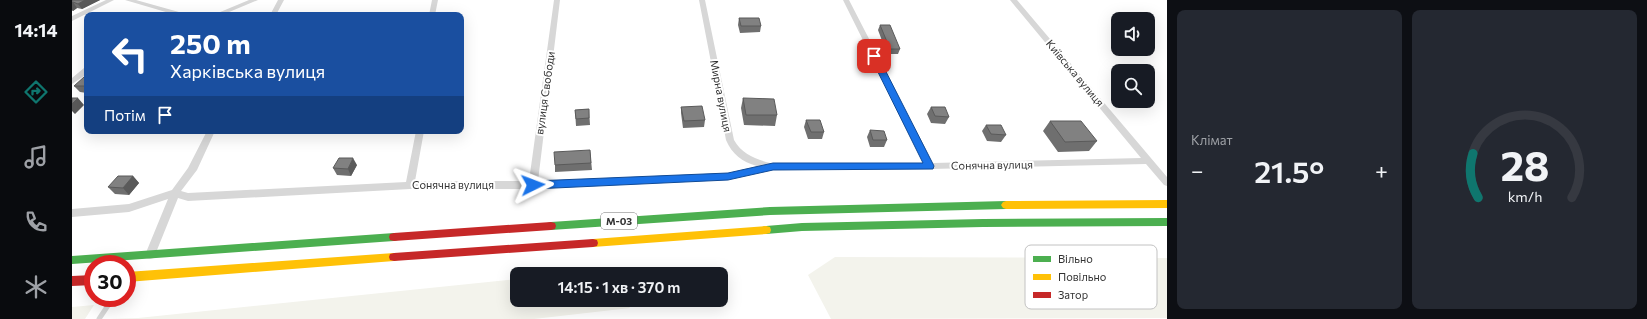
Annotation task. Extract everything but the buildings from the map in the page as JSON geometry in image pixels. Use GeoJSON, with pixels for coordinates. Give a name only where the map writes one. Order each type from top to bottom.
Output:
{"type":"FeatureCollection","features":[{"type":"Feature","properties":{"kind":"highway","name":"М-03"},"geometry":{"type":"LineString","coordinates":[[72,260],[550,226],[823,209],[968,204],[1167,204]]}},
{"type":"Feature","properties":{"kind":"highway","name":"М-03"},"geometry":{"type":"LineString","coordinates":[[136,276],[802,227],[983,222],[1167,222]]}},
{"type":"Feature","properties":{"kind":"highway"},"geometry":{"type":"LineString","coordinates":[[72,282],[84,281]]}},
{"type":"Feature","properties":{"kind":"street"},"geometry":{"type":"LineString","coordinates":[[86,12],[110,0]]}},
{"type":"Feature","properties":{"kind":"street"},"geometry":{"type":"LineString","coordinates":[[128,0],[173,12]]}},
{"type":"Feature","properties":{"kind":"street"},"geometry":{"type":"LineString","coordinates":[[224,12],[255,0]]}},
{"type":"Feature","properties":{"kind":"street"},"geometry":{"type":"LineString","coordinates":[[275,12],[281,0]]}},
{"type":"Feature","properties":{"kind":"street"},"geometry":{"type":"LineString","coordinates":[[433,12],[435,0]]}},
{"type":"Feature","properties":{"kind":"street","name":"вулиця Свободи"},"geometry":{"type":"LineString","coordinates":[[533,185],[557,0]]}},
{"type":"Feature","properties":{"kind":"street","name":"Мирна вулиця"},"geometry":{"type":"LineString","coordinates":[[702,0],[732,145],[740,154],[751,161],[773,166]]}},
{"type":"Feature","properties":{"kind":"street"},"geometry":{"type":"LineString","coordinates":[[846,0],[930,166]]}},
{"type":"Feature","properties":{"kind":"street","name":"Київська вулиця"},"geometry":{"type":"LineString","coordinates":[[1013,0],[1167,182]]}},
{"type":"Feature","properties":{"kind":"street"},"geometry":{"type":"LineString","coordinates":[[72,19],[84,13]]}},
{"type":"Feature","properties":{"kind":"street"},"geometry":{"type":"LineString","coordinates":[[72,82],[84,72]]}},
{"type":"Feature","properties":{"kind":"street"},"geometry":{"type":"LineString","coordinates":[[150,255],[174,193],[192,170],[210,134]]}},
{"type":"Feature","properties":{"kind":"street"},"geometry":{"type":"LineString","coordinates":[[410,185],[419,134]]}},
{"type":"Feature","properties":{"kind":"street","name":"Сонячна вулиця"},"geometry":{"type":"LineString","coordinates":[[72,213],[129,208],[174,193],[188,197],[410,185],[533,185],[728,176],[773,166],[930,166],[1149,161]]}},
{"type":"Feature","properties":{"kind":"lane"},"geometry":{"type":"LineString","coordinates":[[99,319],[107,307]]}},
{"type":"Feature","properties":{"kind":"shaded area"},"geometry":{"type":"Polygon","coordinates":[[[835,257],[1025,258],[1025,309],[1157,309],[1157,258],[1167,258],[1167,318],[831,319],[808,275],[835,257]]]}},
{"type":"Feature","properties":{"kind":"shaded area"},"geometry":{"type":"Polygon","coordinates":[[[510,280],[510,307],[630,308],[534,319],[109,319],[138,318],[510,280]]]}},
{"type":"Feature","properties":{"kind":"shaded area"},"geometry":{"type":"Polygon","coordinates":[[[72,307],[93,307],[85,319],[72,319],[72,307]]]}},
{"type":"Feature","properties":{"kind":"traffic: fast"},"geometry":{"type":"LineString","coordinates":[[551,226],[770,211],[1006,205]]}},
{"type":"Feature","properties":{"kind":"traffic: fast"},"geometry":{"type":"LineString","coordinates":[[766,230],[802,227],[983,223],[1167,222]]}},
{"type":"Feature","properties":{"kind":"traffic: fast"},"geometry":{"type":"LineString","coordinates":[[72,260],[394,237]]}},
{"type":"Feature","properties":{"kind":"traffic: slow"},"geometry":{"type":"LineString","coordinates":[[1006,205],[1167,204]]}},
{"type":"Feature","properties":{"kind":"traffic: slow"},"geometry":{"type":"LineString","coordinates":[[593,243],[766,230]]}},
{"type":"Feature","properties":{"kind":"traffic: slow"},"geometry":{"type":"LineString","coordinates":[[136,276],[394,257]]}},
{"type":"Feature","properties":{"kind":"traffic: jam"},"geometry":{"type":"LineString","coordinates":[[394,237],[551,226]]}},
{"type":"Feature","properties":{"kind":"traffic: jam"},"geometry":{"type":"LineString","coordinates":[[394,257],[593,243]]}},
{"type":"Feature","properties":{"kind":"traffic: jam"},"geometry":{"type":"LineString","coordinates":[[72,281],[84,280]]}},
{"type":"Feature","properties":{"kind":"route"},"geometry":{"type":"LineString","coordinates":[[533,185],[728,176],[773,166],[930,166],[874,56]]}}]}
